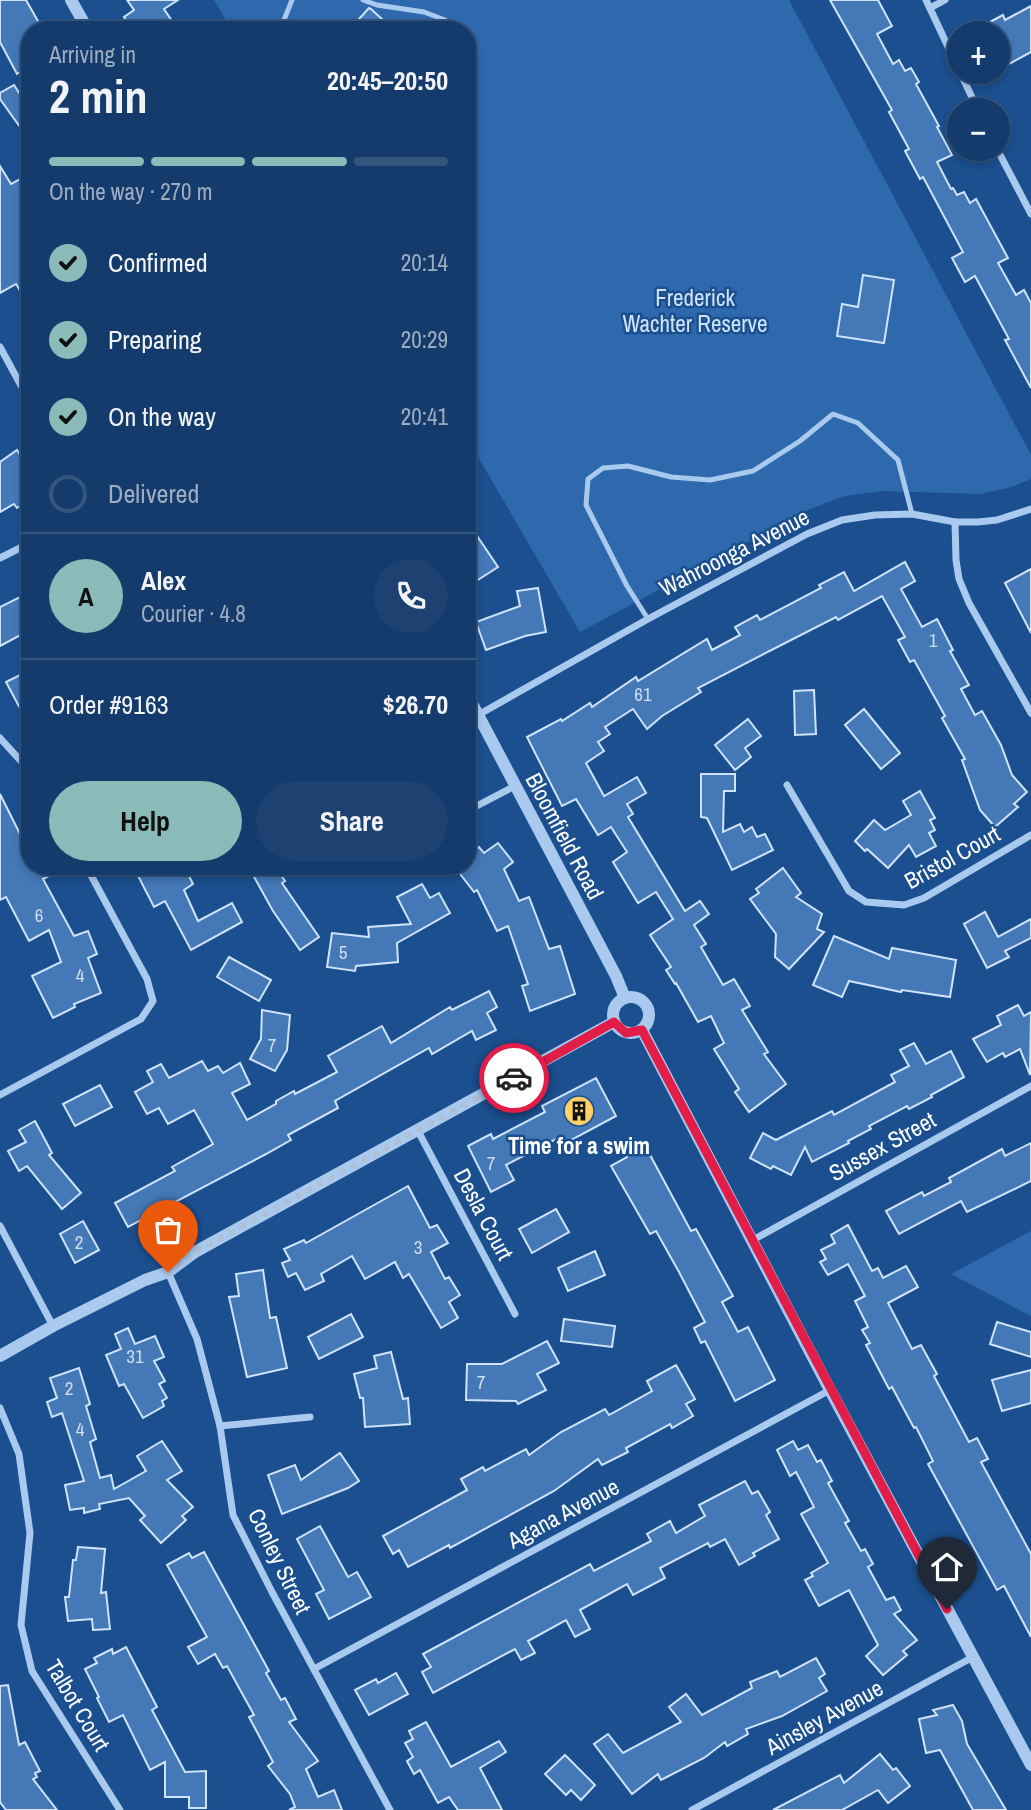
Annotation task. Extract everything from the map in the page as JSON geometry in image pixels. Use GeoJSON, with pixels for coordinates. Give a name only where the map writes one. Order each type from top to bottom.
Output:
{"type":"FeatureCollection","features":[{"type":"Feature","properties":{"kind":"street"},"geometry":{"type":"LineString","coordinates":[[71,0],[83,21]]}},
{"type":"Feature","properties":{"kind":"street"},"geometry":{"type":"LineString","coordinates":[[926,0],[947,45]]}},
{"type":"Feature","properties":{"kind":"street"},"geometry":{"type":"LineString","coordinates":[[930,8],[944,0]]}},
{"type":"Feature","properties":{"kind":"street"},"geometry":{"type":"LineString","coordinates":[[1003,161],[1031,214]]}},
{"type":"Feature","properties":{"kind":"street"},"geometry":{"type":"LineString","coordinates":[[0,347],[21,386]]}},
{"type":"Feature","properties":{"kind":"street","name":"Wahroonga Avenue"},"geometry":{"type":"LineString","coordinates":[[478,715],[648,619],[807,534],[842,520],[875,515],[912,514],[955,523],[998,520],[1031,509]]}},
{"type":"Feature","properties":{"kind":"street"},"geometry":{"type":"LineString","coordinates":[[955,523],[959,579],[969,603],[1031,713]]}},
{"type":"Feature","properties":{"kind":"street"},"geometry":{"type":"LineString","coordinates":[[0,558],[21,547]]}},
{"type":"Feature","properties":{"kind":"street","name":"Bloomfield Road"},"geometry":{"type":"LineString","coordinates":[[476,711],[625,998]]}},
{"type":"Feature","properties":{"kind":"street"},"geometry":{"type":"LineString","coordinates":[[0,738],[21,761]]}},
{"type":"Feature","properties":{"kind":"street","name":"Bristol Court"},"geometry":{"type":"LineString","coordinates":[[787,785],[849,891],[866,902],[904,905],[924,898],[1031,835]]}},
{"type":"Feature","properties":{"kind":"street"},"geometry":{"type":"LineString","coordinates":[[476,806],[515,786]]}},
{"type":"Feature","properties":{"kind":"street"},"geometry":{"type":"LineString","coordinates":[[0,1094],[141,1019],[153,1000],[147,979],[91,875]]}},
{"type":"Feature","properties":{"kind":"street"},"geometry":{"type":"LineString","coordinates":[[625,998],[639,998],[648,1009],[648,1023],[642,1030],[626,1033],[614,1022],[615,1005],[625,998]]}},
{"type":"Feature","properties":{"kind":"street"},"geometry":{"type":"LineString","coordinates":[[0,1356],[145,1280],[168,1272],[195,1252],[614,1022]]}},
{"type":"Feature","properties":{"kind":"street"},"geometry":{"type":"LineString","coordinates":[[642,1030],[751,1241],[1031,1765]]}},
{"type":"Feature","properties":{"kind":"street","name":"Sussex Street"},"geometry":{"type":"LineString","coordinates":[[751,1241],[1031,1086]]}},
{"type":"Feature","properties":{"kind":"street","name":"Desla Court"},"geometry":{"type":"LineString","coordinates":[[418,1131],[515,1314]]}},
{"type":"Feature","properties":{"kind":"street"},"geometry":{"type":"LineString","coordinates":[[0,1226],[53,1326]]}},
{"type":"Feature","properties":{"kind":"street","name":"Conley Street"},"geometry":{"type":"LineString","coordinates":[[168,1272],[197,1339],[220,1426],[233,1515],[390,1810]]}},
{"type":"Feature","properties":{"kind":"street","name":"Agana Avenue"},"geometry":{"type":"LineString","coordinates":[[314,1669],[831,1390]]}},
{"type":"Feature","properties":{"kind":"street","name":"Talbot Court"},"geometry":{"type":"LineString","coordinates":[[0,1408],[19,1454],[30,1533],[21,1625],[24,1646],[32,1671],[120,1810]]}},
{"type":"Feature","properties":{"kind":"street"},"geometry":{"type":"LineString","coordinates":[[220,1426],[310,1417]]}},
{"type":"Feature","properties":{"kind":"street","name":"Ainsley Avenue"},"geometry":{"type":"LineString","coordinates":[[692,1810],[974,1657]]}},
{"type":"Feature","properties":{"kind":"lane"},"geometry":{"type":"LineString","coordinates":[[284,21],[292,0]]}},
{"type":"Feature","properties":{"kind":"lane"},"geometry":{"type":"LineString","coordinates":[[363,0],[377,5],[424,12],[445,21]]}},
{"type":"Feature","properties":{"kind":"lane"},"geometry":{"type":"LineString","coordinates":[[648,619],[627,586],[586,505],[588,479],[603,468],[628,466],[671,478],[710,480],[753,471],[800,441],[833,414],[858,423],[898,460],[912,514]]}},
{"type":"Feature","properties":{"kind":"green space","name":"Frederick Wachter Reserve"},"geometry":{"type":"Polygon","coordinates":[[[214,0],[789,0],[1031,455],[1031,479],[1012,487],[980,494],[882,491],[844,496],[808,510],[580,632],[476,453],[476,21],[227,21],[214,0]]]}},
{"type":"Feature","properties":{"kind":"green space"},"geometry":{"type":"Polygon","coordinates":[[[1031,1231],[1031,1316],[951,1274],[1031,1231]]]}},
{"type":"Feature","properties":{"kind":"building"},"geometry":{"type":"Polygon","coordinates":[[[0,0],[26,0],[38,21],[21,21],[21,72],[17,74],[0,42],[0,0]]]}},
{"type":"Feature","properties":{"kind":"building"},"geometry":{"type":"Polygon","coordinates":[[[127,0],[178,0],[164,9],[172,21],[127,21],[124,17],[134,10],[127,0]]]}},
{"type":"Feature","properties":{"kind":"building"},"geometry":{"type":"Polygon","coordinates":[[[830,0],[878,0],[892,26],[877,34],[893,64],[899,60],[905,71],[911,68],[919,82],[916,84],[947,146],[947,157],[937,162],[957,195],[964,192],[970,203],[976,199],[1008,258],[998,263],[1016,295],[1024,290],[1031,303],[1031,388],[1005,340],[1009,339],[975,276],[965,282],[952,258],[963,252],[923,177],[920,179],[905,151],[909,149],[889,112],[892,110],[830,0]]]}},
{"type":"Feature","properties":{"kind":"building"},"geometry":{"type":"Polygon","coordinates":[[[1031,6],[1031,52],[1010,63],[1010,21],[992,21],[1003,15],[1005,20],[1031,6]]]}},
{"type":"Feature","properties":{"kind":"building"},"geometry":{"type":"Polygon","coordinates":[[[369,8],[384,21],[357,21],[369,8]]]}},
{"type":"Feature","properties":{"kind":"building"},"geometry":{"type":"Polygon","coordinates":[[[14,85],[21,96],[21,128],[0,99],[0,93],[14,85]]]}},
{"type":"Feature","properties":{"kind":"building"},"geometry":{"type":"Polygon","coordinates":[[[0,166],[11,184],[21,179],[21,292],[16,284],[0,293],[0,166]]]}},
{"type":"Feature","properties":{"kind":"building"},"geometry":{"type":"Polygon","coordinates":[[[863,275],[894,280],[884,343],[837,336],[842,304],[858,307],[863,275]]]}},
{"type":"Feature","properties":{"kind":"building"},"geometry":{"type":"Polygon","coordinates":[[[17,450],[21,456],[21,505],[17,508],[14,504],[0,512],[0,462],[17,450]]]}},
{"type":"Feature","properties":{"kind":"building"},"geometry":{"type":"Polygon","coordinates":[[[476,534],[498,567],[476,581],[476,534]]]}},
{"type":"Feature","properties":{"kind":"building"},"geometry":{"type":"Polygon","coordinates":[[[905,562],[915,581],[901,589],[922,627],[937,619],[953,650],[950,651],[969,685],[961,689],[975,715],[982,711],[1001,745],[1012,775],[1027,792],[1014,804],[1018,807],[995,827],[980,810],[962,760],[965,759],[914,660],[910,662],[898,640],[905,637],[882,596],[698,688],[701,692],[662,716],[647,729],[633,709],[605,727],[610,734],[598,742],[604,751],[586,763],[604,796],[637,777],[646,793],[627,804],[633,814],[628,817],[685,911],[700,901],[709,914],[694,925],[706,944],[701,947],[723,985],[734,979],[750,1006],[742,1010],[768,1052],[764,1054],[786,1084],[749,1112],[735,1092],[739,1089],[714,1049],[724,1043],[711,1016],[698,1022],[666,970],[671,967],[650,935],[673,919],[656,892],[638,903],[613,862],[627,852],[611,827],[598,835],[576,799],[562,806],[527,737],[561,719],[562,721],[590,703],[592,707],[636,677],[638,681],[707,639],[712,650],[740,635],[735,627],[757,615],[760,620],[821,588],[819,585],[844,572],[854,591],[905,562]]]}},
{"type":"Feature","properties":{"kind":"building"},"geometry":{"type":"Polygon","coordinates":[[[1031,569],[1031,633],[1005,583],[1031,569]]]}},
{"type":"Feature","properties":{"kind":"building"},"geometry":{"type":"Polygon","coordinates":[[[538,588],[546,632],[525,636],[486,650],[476,622],[520,606],[517,591],[538,588]]]}},
{"type":"Feature","properties":{"kind":"building"},"geometry":{"type":"Polygon","coordinates":[[[21,596],[21,635],[0,646],[0,607],[21,596]]]}},
{"type":"Feature","properties":{"kind":"building"},"geometry":{"type":"Polygon","coordinates":[[[21,674],[21,710],[6,682],[21,674]]]}},
{"type":"Feature","properties":{"kind":"building"},"geometry":{"type":"Polygon","coordinates":[[[814,690],[816,734],[795,735],[794,691],[814,690]]]}},
{"type":"Feature","properties":{"kind":"building"},"geometry":{"type":"Polygon","coordinates":[[[864,709],[900,753],[881,769],[845,725],[864,709]]]}},
{"type":"Feature","properties":{"kind":"building"},"geometry":{"type":"Polygon","coordinates":[[[748,719],[761,736],[745,748],[751,757],[735,770],[715,745],[748,719]]]}},
{"type":"Feature","properties":{"kind":"building"},"geometry":{"type":"Polygon","coordinates":[[[701,774],[735,774],[735,791],[724,791],[723,832],[740,824],[744,832],[752,827],[757,837],[765,834],[773,850],[732,870],[707,818],[701,817],[701,774]]]}},
{"type":"Feature","properties":{"kind":"building"},"geometry":{"type":"Polygon","coordinates":[[[920,791],[935,818],[930,820],[935,830],[929,833],[936,846],[916,857],[909,845],[888,868],[855,841],[874,820],[885,830],[911,815],[903,801],[920,791]]]}},
{"type":"Feature","properties":{"kind":"building"},"geometry":{"type":"Polygon","coordinates":[[[0,794],[21,836],[21,875],[51,875],[43,879],[74,936],[88,931],[97,954],[88,958],[101,993],[74,1004],[75,1007],[53,1018],[32,976],[61,962],[49,930],[29,941],[6,897],[0,900],[0,794]]]}},
{"type":"Feature","properties":{"kind":"building"},"geometry":{"type":"Polygon","coordinates":[[[498,843],[513,862],[504,869],[519,901],[529,897],[549,949],[560,946],[575,994],[530,1011],[522,986],[528,984],[508,926],[497,931],[477,890],[474,892],[461,875],[476,875],[476,849],[479,847],[484,853],[498,843]]]}},
{"type":"Feature","properties":{"kind":"building"},"geometry":{"type":"Polygon","coordinates":[[[783,868],[801,893],[796,897],[822,914],[817,929],[824,932],[789,969],[775,957],[776,934],[750,899],[759,893],[756,889],[783,868]]]}},
{"type":"Feature","properties":{"kind":"building"},"geometry":{"type":"Polygon","coordinates":[[[138,875],[188,875],[193,884],[184,890],[198,921],[232,903],[242,922],[191,950],[165,901],[154,907],[138,875]]]}},
{"type":"Feature","properties":{"kind":"building"},"geometry":{"type":"Polygon","coordinates":[[[253,875],[281,875],[285,881],[282,883],[319,937],[300,950],[273,911],[253,875]]]}},
{"type":"Feature","properties":{"kind":"building"},"geometry":{"type":"Polygon","coordinates":[[[422,884],[430,898],[439,893],[450,913],[397,943],[398,962],[356,966],[355,971],[327,967],[332,933],[369,937],[368,927],[411,924],[397,897],[422,884]]]}},
{"type":"Feature","properties":{"kind":"building"},"geometry":{"type":"Polygon","coordinates":[[[985,912],[998,937],[1031,919],[1031,938],[1005,951],[1009,957],[987,968],[964,924],[985,912]]]}},
{"type":"Feature","properties":{"kind":"building"},"geometry":{"type":"Polygon","coordinates":[[[834,936],[889,959],[892,948],[956,960],[950,997],[901,992],[849,981],[842,997],[813,985],[834,936]]]}},
{"type":"Feature","properties":{"kind":"building"},"geometry":{"type":"Polygon","coordinates":[[[229,957],[271,980],[259,1001],[217,977],[229,957]]]}},
{"type":"Feature","properties":{"kind":"building"},"geometry":{"type":"Polygon","coordinates":[[[489,991],[497,1007],[487,1013],[496,1030],[476,1040],[472,1031],[432,1054],[429,1048],[335,1101],[338,1108],[288,1135],[291,1140],[128,1227],[115,1203],[175,1171],[172,1167],[213,1144],[194,1110],[168,1124],[159,1108],[147,1114],[135,1092],[153,1082],[147,1071],[161,1064],[169,1078],[202,1061],[208,1071],[218,1066],[223,1073],[240,1063],[250,1084],[232,1093],[247,1120],[294,1091],[295,1094],[337,1072],[328,1056],[382,1026],[391,1043],[450,1007],[452,1010],[489,991]]]}},
{"type":"Feature","properties":{"kind":"building"},"geometry":{"type":"Polygon","coordinates":[[[1018,1005],[1024,1016],[1031,1012],[1030,1075],[1020,1049],[1005,1057],[1003,1053],[987,1062],[973,1039],[1001,1025],[997,1016],[1018,1005]]]}},
{"type":"Feature","properties":{"kind":"building"},"geometry":{"type":"Polygon","coordinates":[[[262,1010],[290,1015],[287,1050],[275,1071],[250,1059],[261,1039],[262,1010]]]}},
{"type":"Feature","properties":{"kind":"building"},"geometry":{"type":"Polygon","coordinates":[[[914,1043],[926,1064],[951,1051],[964,1077],[909,1109],[907,1106],[869,1126],[871,1129],[848,1141],[849,1143],[812,1162],[805,1147],[791,1175],[773,1166],[771,1169],[750,1158],[763,1133],[776,1140],[832,1111],[834,1115],[895,1082],[891,1075],[909,1066],[900,1050],[914,1043]]]}},
{"type":"Feature","properties":{"kind":"building"},"geometry":{"type":"Polygon","coordinates":[[[596,1078],[616,1116],[562,1145],[558,1138],[506,1165],[514,1180],[491,1192],[468,1146],[491,1134],[493,1139],[545,1112],[542,1106],[596,1078]]]}},
{"type":"Feature","properties":{"kind":"building"},"geometry":{"type":"Polygon","coordinates":[[[100,1085],[112,1107],[75,1126],[63,1104],[100,1085]]]}},
{"type":"Feature","properties":{"kind":"building"},"geometry":{"type":"Polygon","coordinates":[[[35,1121],[52,1153],[49,1155],[81,1193],[62,1209],[27,1166],[19,1171],[8,1151],[26,1142],[19,1130],[35,1121]]]}},
{"type":"Feature","properties":{"kind":"building"},"geometry":{"type":"Polygon","coordinates":[[[642,1140],[691,1231],[696,1229],[733,1296],[722,1302],[738,1332],[748,1327],[775,1380],[735,1401],[705,1341],[701,1343],[694,1328],[705,1322],[679,1272],[656,1231],[650,1234],[611,1166],[627,1157],[623,1149],[642,1140]]]}},
{"type":"Feature","properties":{"kind":"building"},"geometry":{"type":"Polygon","coordinates":[[[1031,1143],[1031,1181],[967,1212],[961,1201],[899,1234],[886,1211],[922,1192],[924,1196],[951,1182],[949,1178],[1002,1149],[1005,1156],[1031,1143]]]}},
{"type":"Feature","properties":{"kind":"building"},"geometry":{"type":"Polygon","coordinates":[[[408,1186],[430,1228],[437,1225],[448,1243],[431,1252],[445,1279],[449,1277],[460,1295],[449,1302],[458,1318],[441,1328],[409,1274],[403,1278],[395,1262],[365,1279],[352,1256],[321,1274],[324,1281],[305,1290],[296,1273],[288,1277],[282,1263],[290,1260],[284,1249],[304,1240],[306,1243],[408,1186]]]}},
{"type":"Feature","properties":{"kind":"building"},"geometry":{"type":"Polygon","coordinates":[[[556,1209],[569,1232],[532,1253],[519,1229],[556,1209]]]}},
{"type":"Feature","properties":{"kind":"building"},"geometry":{"type":"Polygon","coordinates":[[[83,1221],[99,1250],[75,1263],[60,1234],[83,1221]]]}},
{"type":"Feature","properties":{"kind":"building"},"geometry":{"type":"Polygon","coordinates":[[[848,1225],[872,1271],[878,1268],[883,1278],[906,1266],[918,1287],[888,1303],[912,1349],[921,1345],[969,1442],[977,1438],[988,1459],[981,1462],[1031,1554],[1031,1637],[1004,1586],[997,1590],[928,1464],[933,1461],[916,1427],[914,1428],[892,1387],[889,1389],[866,1345],[870,1343],[862,1330],[868,1327],[855,1301],[865,1296],[848,1264],[828,1275],[820,1262],[826,1259],[821,1250],[835,1243],[831,1235],[848,1225]]]}},
{"type":"Feature","properties":{"kind":"building"},"geometry":{"type":"Polygon","coordinates":[[[595,1251],[605,1275],[568,1291],[558,1268],[595,1251]]]}},
{"type":"Feature","properties":{"kind":"building"},"geometry":{"type":"Polygon","coordinates":[[[263,1270],[270,1318],[276,1317],[287,1368],[247,1377],[229,1297],[239,1296],[236,1274],[263,1270]]]}},
{"type":"Feature","properties":{"kind":"building"},"geometry":{"type":"Polygon","coordinates":[[[351,1314],[363,1337],[319,1359],[308,1337],[351,1314]]]}},
{"type":"Feature","properties":{"kind":"building"},"geometry":{"type":"Polygon","coordinates":[[[564,1319],[615,1326],[612,1347],[561,1341],[564,1319]]]}},
{"type":"Feature","properties":{"kind":"building"},"geometry":{"type":"Polygon","coordinates":[[[997,1322],[1031,1332],[1031,1357],[990,1344],[997,1322]]]}},
{"type":"Feature","properties":{"kind":"building"},"geometry":{"type":"Polygon","coordinates":[[[128,1328],[135,1344],[155,1336],[164,1357],[154,1361],[165,1381],[159,1384],[167,1398],[162,1401],[164,1406],[143,1418],[124,1384],[119,1386],[106,1355],[121,1349],[115,1334],[128,1328]]]}},
{"type":"Feature","properties":{"kind":"building"},"geometry":{"type":"Polygon","coordinates":[[[547,1341],[559,1363],[537,1374],[546,1390],[518,1404],[516,1401],[466,1400],[467,1364],[502,1364],[547,1341]]]}},
{"type":"Feature","properties":{"kind":"building"},"geometry":{"type":"Polygon","coordinates":[[[391,1352],[403,1399],[408,1398],[410,1424],[365,1427],[363,1398],[360,1398],[354,1374],[377,1368],[374,1356],[391,1352]]]}},
{"type":"Feature","properties":{"kind":"building"},"geometry":{"type":"Polygon","coordinates":[[[676,1365],[695,1399],[686,1404],[693,1416],[672,1428],[670,1424],[626,1448],[628,1452],[602,1465],[598,1459],[554,1491],[450,1548],[449,1545],[408,1567],[399,1550],[393,1554],[383,1536],[467,1490],[461,1479],[483,1467],[485,1471],[526,1449],[529,1455],[561,1432],[605,1409],[609,1415],[652,1391],[647,1381],[676,1365]]]}},
{"type":"Feature","properties":{"kind":"building"},"geometry":{"type":"Polygon","coordinates":[[[79,1368],[90,1404],[86,1406],[96,1439],[90,1442],[100,1478],[111,1475],[114,1489],[146,1471],[137,1456],[162,1441],[182,1471],[167,1480],[193,1507],[182,1516],[186,1520],[161,1543],[140,1520],[145,1516],[129,1498],[99,1504],[100,1509],[84,1513],[84,1508],[70,1510],[65,1485],[84,1481],[62,1413],[52,1417],[47,1402],[57,1398],[50,1378],[79,1368]]]}},
{"type":"Feature","properties":{"kind":"building"},"geometry":{"type":"Polygon","coordinates":[[[1031,1370],[1031,1403],[1002,1411],[992,1380],[1031,1370]]]}},
{"type":"Feature","properties":{"kind":"building"},"geometry":{"type":"Polygon","coordinates":[[[793,1441],[798,1450],[808,1445],[817,1462],[821,1460],[832,1481],[828,1483],[849,1521],[845,1523],[861,1551],[865,1549],[873,1564],[868,1567],[886,1600],[894,1597],[901,1610],[894,1614],[917,1640],[903,1651],[907,1655],[883,1675],[866,1656],[878,1645],[849,1590],[819,1606],[805,1580],[828,1563],[801,1514],[814,1507],[796,1472],[790,1476],[777,1450],[793,1441]]]}},
{"type":"Feature","properties":{"kind":"building"},"geometry":{"type":"Polygon","coordinates":[[[340,1453],[359,1481],[348,1488],[282,1514],[268,1475],[295,1465],[301,1480],[340,1453]]]}},
{"type":"Feature","properties":{"kind":"building"},"geometry":{"type":"Polygon","coordinates":[[[745,1481],[752,1494],[758,1491],[770,1512],[766,1515],[779,1539],[753,1553],[755,1556],[739,1565],[725,1539],[710,1547],[708,1543],[660,1568],[665,1578],[633,1595],[627,1584],[580,1610],[590,1629],[575,1637],[566,1620],[528,1641],[535,1653],[521,1660],[515,1649],[433,1693],[422,1672],[431,1667],[423,1654],[590,1564],[594,1571],[651,1541],[647,1534],[670,1521],[676,1533],[705,1516],[699,1505],[745,1481]]]}},
{"type":"Feature","properties":{"kind":"building"},"geometry":{"type":"Polygon","coordinates":[[[320,1526],[348,1577],[357,1572],[371,1597],[329,1619],[316,1594],[324,1590],[297,1539],[320,1526]]]}},
{"type":"Feature","properties":{"kind":"building"},"geometry":{"type":"Polygon","coordinates":[[[78,1547],[105,1549],[101,1593],[106,1592],[110,1629],[93,1630],[92,1619],[68,1621],[65,1597],[69,1597],[73,1560],[76,1560],[78,1547]]]}},
{"type":"Feature","properties":{"kind":"building"},"geometry":{"type":"Polygon","coordinates":[[[204,1552],[269,1671],[266,1673],[281,1700],[285,1698],[296,1719],[289,1722],[318,1761],[306,1769],[318,1797],[334,1790],[342,1810],[289,1810],[295,1807],[290,1794],[268,1766],[273,1762],[249,1717],[254,1715],[227,1666],[223,1668],[215,1654],[198,1664],[188,1647],[207,1637],[167,1565],[189,1553],[192,1558],[204,1552]]]}},
{"type":"Feature","properties":{"kind":"building"},"geometry":{"type":"Polygon","coordinates":[[[126,1647],[157,1707],[152,1710],[185,1772],[206,1771],[206,1808],[189,1808],[189,1797],[165,1797],[165,1762],[150,1770],[123,1715],[109,1722],[97,1698],[99,1697],[85,1669],[97,1663],[94,1658],[112,1649],[113,1654],[126,1647]]]}},
{"type":"Feature","properties":{"kind":"building"},"geometry":{"type":"Polygon","coordinates":[[[816,1658],[825,1674],[819,1678],[827,1691],[782,1716],[746,1729],[748,1734],[727,1746],[725,1742],[704,1758],[661,1780],[658,1774],[632,1794],[594,1744],[608,1734],[623,1753],[681,1722],[669,1707],[686,1694],[702,1715],[752,1688],[750,1682],[777,1671],[780,1677],[816,1658]]]}},
{"type":"Feature","properties":{"kind":"building"},"geometry":{"type":"Polygon","coordinates":[[[396,1673],[408,1694],[369,1715],[355,1690],[376,1679],[378,1683],[396,1673]]]}},
{"type":"Feature","properties":{"kind":"building"},"geometry":{"type":"Polygon","coordinates":[[[8,1685],[19,1745],[25,1742],[40,1771],[35,1773],[37,1777],[33,1779],[57,1810],[6,1810],[0,1802],[0,1686],[8,1685]]]}},
{"type":"Feature","properties":{"kind":"building"},"geometry":{"type":"Polygon","coordinates":[[[953,1705],[962,1721],[967,1744],[1006,1810],[973,1810],[940,1750],[926,1753],[919,1719],[937,1715],[933,1710],[953,1705]]]}},
{"type":"Feature","properties":{"kind":"building"},"geometry":{"type":"Polygon","coordinates":[[[426,1722],[451,1767],[499,1741],[506,1752],[480,1768],[502,1810],[458,1810],[449,1797],[438,1803],[420,1770],[414,1774],[407,1761],[413,1757],[405,1743],[413,1739],[409,1731],[426,1722]]]}},
{"type":"Feature","properties":{"kind":"building"},"geometry":{"type":"Polygon","coordinates":[[[880,1754],[910,1786],[888,1803],[878,1790],[842,1810],[773,1810],[840,1775],[844,1783],[880,1754]]]}},
{"type":"Feature","properties":{"kind":"building"},"geometry":{"type":"Polygon","coordinates":[[[565,1755],[595,1785],[581,1800],[571,1790],[566,1795],[545,1774],[565,1755]]]}},
{"type":"Feature","properties":{"kind":"way so far"},"geometry":{"type":"LineString","coordinates":[[168,1272],[195,1252],[514,1078]]}},
{"type":"Feature","properties":{"kind":"place","name":"Time for a swim"},"geometry":{"type":"Point","coordinates":[579,1111]}},
{"type":"Feature","properties":{"kind":"route"},"geometry":{"type":"LineString","coordinates":[[514,1078],[614,1022],[626,1033],[642,1030],[947,1609]]}}]}
